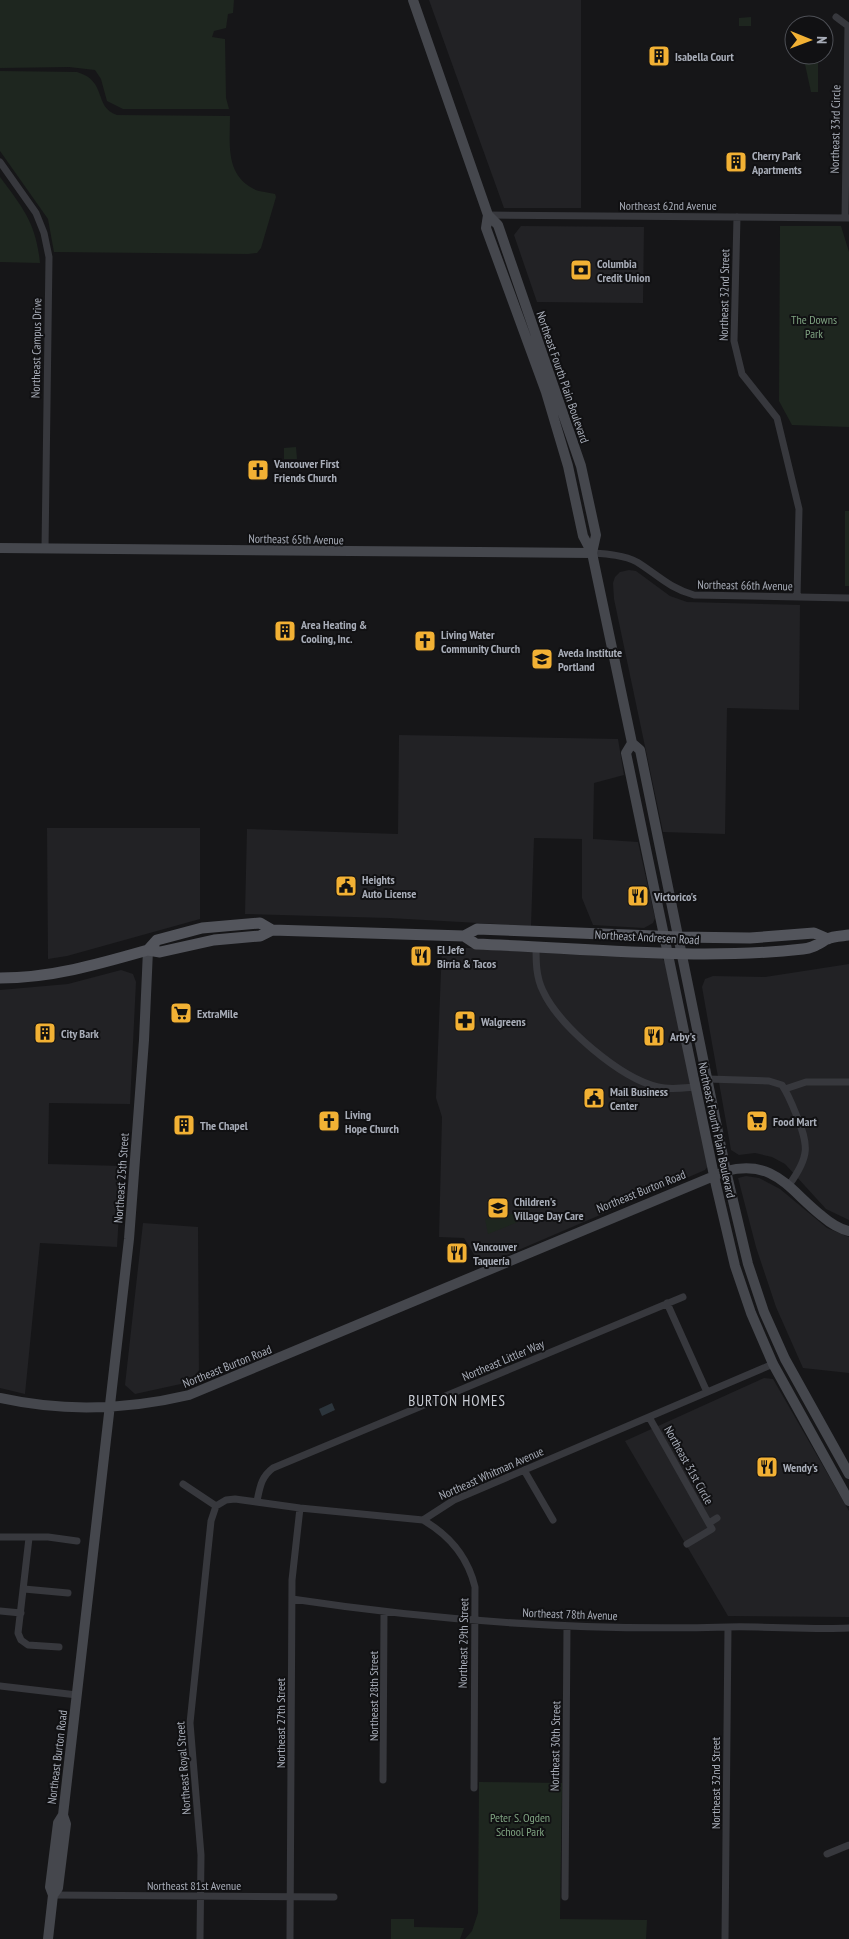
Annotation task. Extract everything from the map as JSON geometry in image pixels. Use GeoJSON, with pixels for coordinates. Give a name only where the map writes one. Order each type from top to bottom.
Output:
{"type":"FeatureCollection","features":[{"type":"Feature","properties":{"kind":"main road","name":"Northeast Fourth Plain Boulevard"},"geometry":{"type":"LineString","coordinates":[[413,0],[488,215],[498,225],[579,460],[596,535],[592,553],[632,743],[640,750],[742,1242],[764,1312],[785,1359],[849,1474]]}},
{"type":"Feature","properties":{"kind":"main road","name":"Northeast 65th Avenue"},"geometry":{"type":"LineString","coordinates":[[0,548],[592,553]]}},
{"type":"Feature","properties":{"kind":"main road","name":"Northeast Fourth Plain Boulevard"},"geometry":{"type":"LineString","coordinates":[[632,743],[626,753],[726,1233],[742,1288],[773,1364],[849,1501]]}},
{"type":"Feature","properties":{"kind":"main road","name":"Northeast Andresen Road"},"geometry":{"type":"LineString","coordinates":[[0,978],[22,978],[60,973],[148,950],[158,940],[217,926],[260,923],[272,930],[464,936],[477,929],[750,938],[814,933],[828,939]]}},
{"type":"Feature","properties":{"kind":"main road"},"geometry":{"type":"LineString","coordinates":[[464,936],[476,944],[487,937],[521,938],[526,931]]}},
{"type":"Feature","properties":{"kind":"main road"},"geometry":{"type":"LineString","coordinates":[[536,946],[539,939],[560,939],[571,932]]}},
{"type":"Feature","properties":{"kind":"main road","name":"Northeast Andresen Road"},"geometry":{"type":"LineString","coordinates":[[476,944],[682,954],[749,954],[816,947],[828,939],[849,935]]}},
{"type":"Feature","properties":{"kind":"main road","name":"Northeast 25th Street"},"geometry":{"type":"LineString","coordinates":[[109,1408],[129,1239],[148,950]]}},
{"type":"Feature","properties":{"kind":"main road"},"geometry":{"type":"LineString","coordinates":[[726,1170],[739,1167],[762,1169],[778,1176],[828,1221],[849,1231]]}},
{"type":"Feature","properties":{"kind":"main road","name":"Northeast Burton Road"},"geometry":{"type":"LineString","coordinates":[[48,1939],[53,1895],[50,1887],[58,1823],[63,1815],[109,1408],[162,1402],[217,1385],[586,1227],[726,1170]]}},
{"type":"Feature","properties":{"kind":"main road"},"geometry":{"type":"LineString","coordinates":[[773,1364],[780,1365],[815,1425],[823,1430]]}},
{"type":"Feature","properties":{"kind":"main road"},"geometry":{"type":"LineString","coordinates":[[0,1398],[44,1406],[109,1408]]}},
{"type":"Feature","properties":{"kind":"street","name":"Northeast 33rd Circle"},"geometry":{"type":"LineString","coordinates":[[836,16],[848,26],[847,218]]}},
{"type":"Feature","properties":{"kind":"street","name":"Northeast Campus Drive"},"geometry":{"type":"LineString","coordinates":[[0,162],[36,213],[44,233],[49,257],[45,549]]}},
{"type":"Feature","properties":{"kind":"street","name":"Northeast 62nd Avenue"},"geometry":{"type":"LineString","coordinates":[[488,215],[847,218]]}},
{"type":"Feature","properties":{"kind":"street","name":"Northeast 32nd Street"},"geometry":{"type":"LineString","coordinates":[[737,217],[734,341],[742,374],[777,418],[799,508],[797,597]]}},
{"type":"Feature","properties":{"kind":"street","name":"Northeast 66th Avenue"},"geometry":{"type":"LineString","coordinates":[[592,553],[622,556],[637,562],[672,587],[694,595],[849,598]]}},
{"type":"Feature","properties":{"kind":"street"},"geometry":{"type":"LineString","coordinates":[[536,946],[537,974],[542,990],[552,1005],[590,1048],[608,1061],[651,1085],[668,1088],[696,1087]]}},
{"type":"Feature","properties":{"kind":"street"},"geometry":{"type":"LineString","coordinates":[[708,1080],[775,1081],[785,1089],[804,1133],[806,1146],[802,1167],[789,1185]]}},
{"type":"Feature","properties":{"kind":"street"},"geometry":{"type":"LineString","coordinates":[[785,1089],[806,1082],[849,1082]]}},
{"type":"Feature","properties":{"kind":"street","name":"Northeast Littler Way"},"geometry":{"type":"LineString","coordinates":[[257,1502],[261,1482],[273,1468],[683,1297]]}},
{"type":"Feature","properties":{"kind":"street"},"geometry":{"type":"LineString","coordinates":[[667,1303],[707,1392]]}},
{"type":"Feature","properties":{"kind":"street","name":"Northeast Whitman Avenue"},"geometry":{"type":"LineString","coordinates":[[423,1520],[454,1500],[773,1364]]}},
{"type":"Feature","properties":{"kind":"street","name":"Northeast 31st Circle"},"geometry":{"type":"LineString","coordinates":[[649,1417],[712,1529],[686,1544]]}},
{"type":"Feature","properties":{"kind":"street"},"geometry":{"type":"LineString","coordinates":[[524,1470],[553,1520]]}},
{"type":"Feature","properties":{"kind":"street"},"geometry":{"type":"LineString","coordinates":[[183,1484],[216,1506],[226,1500],[235,1498],[300,1508],[423,1520]]}},
{"type":"Feature","properties":{"kind":"street","name":"Northeast Royal Street"},"geometry":{"type":"LineString","coordinates":[[200,1939],[200,1846],[190,1723],[211,1521],[216,1506]]}},
{"type":"Feature","properties":{"kind":"street","name":"Northeast 27th Street"},"geometry":{"type":"LineString","coordinates":[[290,1939],[292,1580],[300,1508]]}},
{"type":"Feature","properties":{"kind":"street","name":"Northeast 31st Circle"},"geometry":{"type":"LineString","coordinates":[[708,1523],[717,1518]]}},
{"type":"Feature","properties":{"kind":"street","name":"Northeast 29th Street"},"geometry":{"type":"LineString","coordinates":[[423,1520],[437,1528],[458,1549],[469,1567],[475,1587],[474,1788]]}},
{"type":"Feature","properties":{"kind":"street"},"geometry":{"type":"LineString","coordinates":[[0,1537],[48,1537],[77,1541]]}},
{"type":"Feature","properties":{"kind":"street"},"geometry":{"type":"LineString","coordinates":[[28,1538],[18,1633],[21,1640],[28,1644],[60,1648]]}},
{"type":"Feature","properties":{"kind":"street"},"geometry":{"type":"LineString","coordinates":[[24,1589],[68,1594]]}},
{"type":"Feature","properties":{"kind":"street","name":"Northeast 78th Avenue"},"geometry":{"type":"LineString","coordinates":[[292,1599],[384,1613],[474,1622],[568,1626],[849,1628]]}},
{"type":"Feature","properties":{"kind":"street"},"geometry":{"type":"LineString","coordinates":[[0,1611],[21,1613]]}},
{"type":"Feature","properties":{"kind":"street","name":"Northeast 28th Street"},"geometry":{"type":"LineString","coordinates":[[383,1780],[384,1613]]}},
{"type":"Feature","properties":{"kind":"street","name":"Northeast 30th Street"},"geometry":{"type":"LineString","coordinates":[[565,1897],[568,1626]]}},
{"type":"Feature","properties":{"kind":"street","name":"Northeast 32nd Street"},"geometry":{"type":"LineString","coordinates":[[725,1939],[728,1627]]}},
{"type":"Feature","properties":{"kind":"street"},"geometry":{"type":"LineString","coordinates":[[0,1686],[77,1695]]}},
{"type":"Feature","properties":{"kind":"street"},"geometry":{"type":"LineString","coordinates":[[827,1854],[849,1845]]}},
{"type":"Feature","properties":{"kind":"street","name":"Northeast 81st Avenue"},"geometry":{"type":"LineString","coordinates":[[53,1895],[334,1897]]}},
{"type":"Feature","properties":{"kind":"shaded area"},"geometry":{"type":"Polygon","coordinates":[[[429,0],[581,0],[581,208],[504,208],[429,0]]]}},
{"type":"Feature","properties":{"kind":"shaded area"},"geometry":{"type":"Polygon","coordinates":[[[521,226],[644,227],[643,303],[537,302],[514,235],[521,226]]]}},
{"type":"Feature","properties":{"kind":"shaded area"},"geometry":{"type":"Polygon","coordinates":[[[636,571],[670,596],[687,602],[800,605],[799,710],[727,708],[725,834],[663,832],[614,599],[613,583],[615,577],[620,572],[636,571]]]}},
{"type":"Feature","properties":{"kind":"shaded area"},"geometry":{"type":"Polygon","coordinates":[[[399,735],[618,739],[624,775],[594,783],[593,839],[638,842],[655,918],[653,923],[644,928],[593,925],[582,898],[582,839],[534,838],[531,926],[389,918],[245,914],[247,829],[398,834],[399,735]]]}},
{"type":"Feature","properties":{"kind":"shaded area"},"geometry":{"type":"Polygon","coordinates":[[[47,828],[200,828],[200,919],[67,956],[48,959],[47,828]]]}},
{"type":"Feature","properties":{"kind":"shaded area"},"geometry":{"type":"Polygon","coordinates":[[[442,947],[657,955],[662,958],[665,962],[708,1166],[705,1170],[481,1266],[464,1238],[439,1237],[442,1117],[436,1098],[442,947]]]}},
{"type":"Feature","properties":{"kind":"shaded area"},"geometry":{"type":"Polygon","coordinates":[[[849,964],[849,1220],[826,1209],[785,1164],[772,1157],[755,1153],[739,1155],[731,1150],[702,987],[705,979],[713,976],[765,977],[849,964]]]}},
{"type":"Feature","properties":{"kind":"shaded area"},"geometry":{"type":"Polygon","coordinates":[[[121,970],[133,974],[136,982],[130,1104],[49,1103],[48,1164],[122,1166],[117,1247],[40,1243],[25,1394],[0,1388],[0,990],[68,984],[121,970]]]}},
{"type":"Feature","properties":{"kind":"shaded area"},"geometry":{"type":"Polygon","coordinates":[[[746,1176],[759,1178],[780,1189],[827,1228],[849,1237],[849,1373],[803,1368],[776,1307],[756,1247],[738,1178],[746,1176]]]}},
{"type":"Feature","properties":{"kind":"shaded area"},"geometry":{"type":"Polygon","coordinates":[[[143,1223],[198,1227],[199,1380],[135,1394],[125,1385],[143,1223]]]}},
{"type":"Feature","properties":{"kind":"shaded area"},"geometry":{"type":"Polygon","coordinates":[[[764,1378],[773,1379],[849,1511],[849,1617],[728,1616],[625,1441],[764,1378]]]}},
{"type":"Feature","properties":{"kind":"shaded area"},"geometry":{"type":"Polygon","coordinates":[[[332,1403],[335,1410],[322,1416],[319,1409],[332,1403]]]}},
{"type":"Feature","properties":{"kind":"green space"},"geometry":{"type":"Polygon","coordinates":[[[0,0],[234,0],[233,13],[228,14],[226,28],[214,31],[212,37],[225,39],[226,98],[229,109],[123,109],[107,101],[101,79],[95,70],[69,67],[0,68],[0,0]]]}},
{"type":"Feature","properties":{"kind":"green space"},"geometry":{"type":"Polygon","coordinates":[[[751,17],[751,26],[739,26],[739,18],[751,17]]]}},
{"type":"Feature","properties":{"kind":"green space"},"geometry":{"type":"Polygon","coordinates":[[[805,65],[818,65],[818,92],[811,92],[805,65]]]}},
{"type":"Feature","properties":{"kind":"green space"},"geometry":{"type":"Polygon","coordinates":[[[0,71],[77,72],[93,81],[105,106],[117,115],[230,116],[231,156],[237,174],[243,182],[252,188],[275,194],[276,197],[261,248],[257,253],[248,254],[54,252],[48,219],[0,151],[0,71]]]}},
{"type":"Feature","properties":{"kind":"green space"},"geometry":{"type":"Polygon","coordinates":[[[0,177],[32,226],[40,263],[0,262],[0,177]]]}},
{"type":"Feature","properties":{"kind":"green space","name":"The Downs Park"},"geometry":{"type":"Polygon","coordinates":[[[780,226],[841,226],[849,252],[849,427],[792,425],[779,401],[780,226]]]}},
{"type":"Feature","properties":{"kind":"green space"},"geometry":{"type":"Polygon","coordinates":[[[296,447],[297,459],[284,459],[284,448],[296,447]]]}},
{"type":"Feature","properties":{"kind":"green space"},"geometry":{"type":"Polygon","coordinates":[[[845,511],[849,511],[849,586],[845,586],[845,511]]]}},
{"type":"Feature","properties":{"kind":"green space"},"geometry":{"type":"Polygon","coordinates":[[[516,1213],[518,1222],[488,1234],[485,1219],[516,1213]]]}},
{"type":"Feature","properties":{"kind":"green space","name":"Peter S. Ogden School Park"},"geometry":{"type":"Polygon","coordinates":[[[479,1782],[562,1783],[560,1919],[647,1920],[646,1939],[465,1939],[472,1931],[478,1913],[479,1782]]]}},
{"type":"Feature","properties":{"kind":"green space"},"geometry":{"type":"Polygon","coordinates":[[[391,1919],[414,1919],[414,1927],[464,1928],[460,1939],[391,1939],[391,1919]]]}},
{"type":"Feature","properties":{"kind":"place","name":"Isabella Court"},"geometry":{"type":"Point","coordinates":[659,56]}},
{"type":"Feature","properties":{"kind":"place","name":"Cherry Park Apartments"},"geometry":{"type":"Point","coordinates":[736,162]}},
{"type":"Feature","properties":{"kind":"place","name":"Columbia Credit Union"},"geometry":{"type":"Point","coordinates":[581,270]}},
{"type":"Feature","properties":{"kind":"place","name":"Vancouver First Friends Church"},"geometry":{"type":"Point","coordinates":[258,470]}},
{"type":"Feature","properties":{"kind":"place","name":"Area Heating & Cooling, Inc."},"geometry":{"type":"Point","coordinates":[285,631]}},
{"type":"Feature","properties":{"kind":"place","name":"Living Water Community Church"},"geometry":{"type":"Point","coordinates":[425,641]}},
{"type":"Feature","properties":{"kind":"place","name":"Aveda Institute Portland"},"geometry":{"type":"Point","coordinates":[542,659]}},
{"type":"Feature","properties":{"kind":"place","name":"Heights Auto License"},"geometry":{"type":"Point","coordinates":[346,886]}},
{"type":"Feature","properties":{"kind":"place","name":"Victorico's"},"geometry":{"type":"Point","coordinates":[638,896]}},
{"type":"Feature","properties":{"kind":"place","name":"El Jefe Birria & Tacos"},"geometry":{"type":"Point","coordinates":[421,956]}},
{"type":"Feature","properties":{"kind":"place","name":"ExtraMile"},"geometry":{"type":"Point","coordinates":[181,1013]}},
{"type":"Feature","properties":{"kind":"place","name":"Walgreens"},"geometry":{"type":"Point","coordinates":[465,1021]}},
{"type":"Feature","properties":{"kind":"place","name":"City Bark"},"geometry":{"type":"Point","coordinates":[45,1033]}},
{"type":"Feature","properties":{"kind":"place","name":"Arby's"},"geometry":{"type":"Point","coordinates":[654,1036]}},
{"type":"Feature","properties":{"kind":"place","name":"Mail Business Center"},"geometry":{"type":"Point","coordinates":[594,1098]}},
{"type":"Feature","properties":{"kind":"place","name":"Living Hope Church"},"geometry":{"type":"Point","coordinates":[329,1121]}},
{"type":"Feature","properties":{"kind":"place","name":"Food Mart"},"geometry":{"type":"Point","coordinates":[757,1121]}},
{"type":"Feature","properties":{"kind":"place","name":"The Chapel"},"geometry":{"type":"Point","coordinates":[184,1125]}},
{"type":"Feature","properties":{"kind":"place","name":"Children's Village Day Care"},"geometry":{"type":"Point","coordinates":[498,1208]}},
{"type":"Feature","properties":{"kind":"place","name":"Vancouver Taquería"},"geometry":{"type":"Point","coordinates":[457,1253]}},
{"type":"Feature","properties":{"kind":"place","name":"Wendy's"},"geometry":{"type":"Point","coordinates":[767,1467]}},
{"type":"Feature","properties":{"kind":"district","name":"BURTON HOMES"},"geometry":{"type":"Point","coordinates":[457,1400]}}]}
